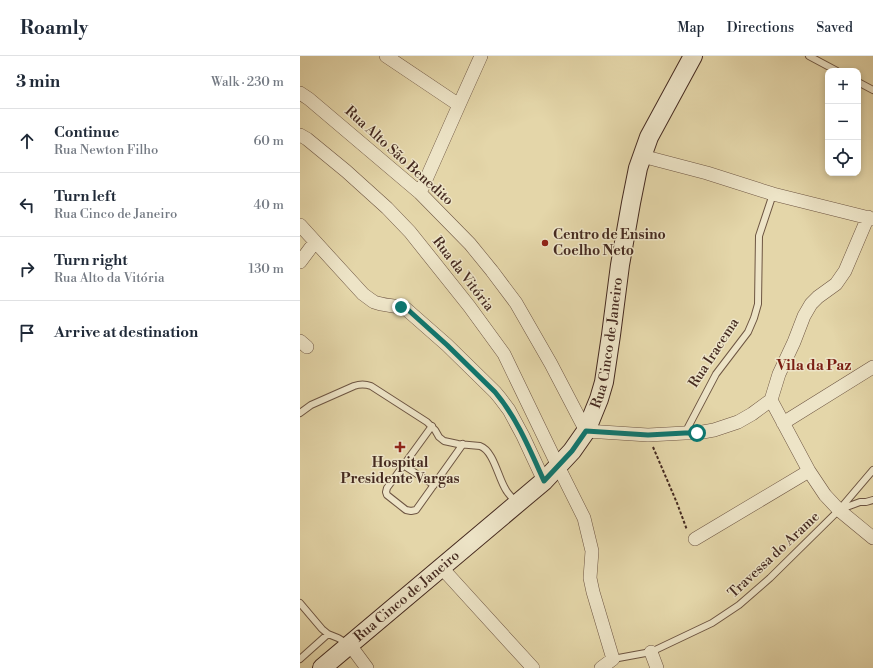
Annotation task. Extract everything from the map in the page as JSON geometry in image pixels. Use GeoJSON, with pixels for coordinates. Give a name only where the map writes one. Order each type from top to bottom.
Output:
{"type":"FeatureCollection","features":[{"type":"Feature","properties":{"kind":"main road","name":"Rua Cinco de Janeiro"},"geometry":{"type":"LineString","coordinates":[[322,668],[544,481],[572,451],[586,431],[604,382],[623,250],[638,168],[649,138],[693,56]]}},
{"type":"Feature","properties":{"kind":"street"},"geometry":{"type":"LineString","coordinates":[[386,56],[459,105]]}},
{"type":"Feature","properties":{"kind":"street"},"geometry":{"type":"LineString","coordinates":[[420,193],[481,56]]}},
{"type":"Feature","properties":{"kind":"street","name":"Rua Alto São Benedito"},"geometry":{"type":"LineString","coordinates":[[300,93],[368,148],[420,193],[470,244],[492,270],[516,303],[551,364],[586,431]]}},
{"type":"Feature","properties":{"kind":"street","name":"Rua da Vitória"},"geometry":{"type":"LineString","coordinates":[[300,135],[346,171],[387,208],[410,232],[469,306],[504,354],[584,518],[592,551],[590,578],[612,659]]}},
{"type":"Feature","properties":{"kind":"street"},"geometry":{"type":"LineString","coordinates":[[586,431],[648,435],[697,433],[714,430],[738,422],[771,400],[779,374],[804,316],[811,304],[836,284],[845,271],[871,218],[773,194],[707,173],[642,156]]}},
{"type":"Feature","properties":{"kind":"street"},"geometry":{"type":"LineString","coordinates":[[300,224],[363,294],[374,302],[406,308],[447,345],[495,392],[509,410],[544,481]]}},
{"type":"Feature","properties":{"kind":"street"},"geometry":{"type":"LineString","coordinates":[[300,262],[315,242]]}},
{"type":"Feature","properties":{"kind":"street"},"geometry":{"type":"LineString","coordinates":[[783,423],[873,367]]}},
{"type":"Feature","properties":{"kind":"street"},"geometry":{"type":"LineString","coordinates":[[771,400],[809,471],[825,495],[839,510],[873,538]]}},
{"type":"Feature","properties":{"kind":"street"},"geometry":{"type":"LineString","coordinates":[[695,539],[809,471]]}},
{"type":"Feature","properties":{"kind":"street"},"geometry":{"type":"LineString","coordinates":[[441,567],[533,668]]}},
{"type":"Feature","properties":{"kind":"street"},"geometry":{"type":"LineString","coordinates":[[350,645],[367,668]]}},
{"type":"Feature","properties":{"kind":"street"},"geometry":{"type":"LineString","coordinates":[[651,652],[657,668]]}},
{"type":"Feature","properties":{"kind":"street"},"geometry":{"type":"LineString","coordinates":[[601,668],[612,659]]}},
{"type":"Feature","properties":{"kind":"lane"},"geometry":{"type":"LineString","coordinates":[[810,56],[832,68]]}},
{"type":"Feature","properties":{"kind":"lane"},"geometry":{"type":"LineString","coordinates":[[861,84],[873,90]]}},
{"type":"Feature","properties":{"kind":"lane","name":"Rua Iracema"},"geometry":{"type":"LineString","coordinates":[[685,433],[716,374],[748,332],[754,318],[758,304],[759,236],[773,194]]}},
{"type":"Feature","properties":{"kind":"lane"},"geometry":{"type":"LineString","coordinates":[[300,413],[311,405],[354,386],[360,384],[371,386],[427,422],[432,426],[441,439],[450,443],[484,447],[506,490],[517,504]]}},
{"type":"Feature","properties":{"kind":"lane"},"geometry":{"type":"LineString","coordinates":[[432,426],[387,488],[387,495],[406,510],[416,510],[463,444]]}},
{"type":"Feature","properties":{"kind":"lane"},"geometry":{"type":"LineString","coordinates":[[404,465],[434,485]]}},
{"type":"Feature","properties":{"kind":"lane","name":"Travessa do Arame"},"geometry":{"type":"LineString","coordinates":[[612,659],[651,652],[712,623],[739,605],[770,578],[839,510],[873,470]]}},
{"type":"Feature","properties":{"kind":"lane"},"geometry":{"type":"LineString","coordinates":[[839,510],[860,502],[873,500]]}},
{"type":"Feature","properties":{"kind":"lane"},"geometry":{"type":"LineString","coordinates":[[300,603],[322,629],[328,634],[350,645]]}},
{"type":"Feature","properties":{"kind":"lane"},"geometry":{"type":"LineString","coordinates":[[300,659],[328,634]]}},
{"type":"Feature","properties":{"kind":"path"},"geometry":{"type":"LineString","coordinates":[[648,435],[677,503],[689,536],[695,539]]}},
{"type":"Feature","properties":{"kind":"place","name":"Centro de Ensino Coelho Neto"},"geometry":{"type":"Point","coordinates":[545,243]}},
{"type":"Feature","properties":{"kind":"place","name":"Hospital Presidente Vargas"},"geometry":{"type":"Point","coordinates":[400,447]}},
{"type":"Feature","properties":{"kind":"district","name":"Vila da Paz"},"geometry":{"type":"Point","coordinates":[814,365]}},
{"type":"Feature","properties":{"kind":"route"},"geometry":{"type":"LineString","coordinates":[[401,307],[406,308],[447,345],[500,398],[509,410],[523,436],[544,481],[572,451],[586,431],[648,435],[697,433]]}}]}
